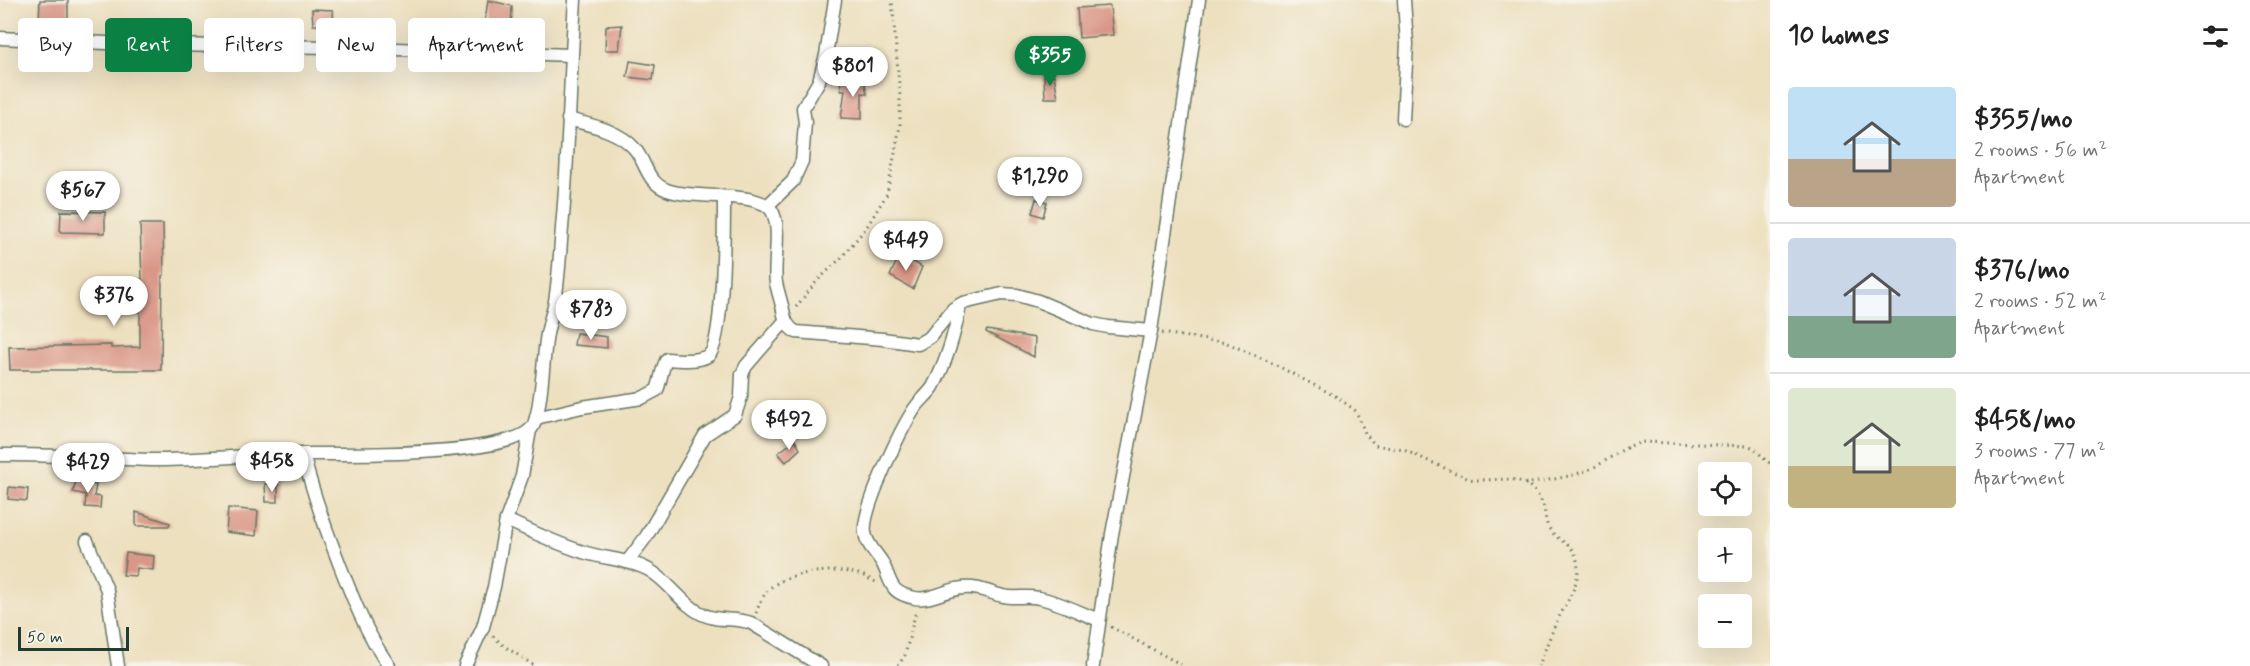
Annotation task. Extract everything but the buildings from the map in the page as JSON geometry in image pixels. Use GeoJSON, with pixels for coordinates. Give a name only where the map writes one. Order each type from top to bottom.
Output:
{"type":"FeatureCollection","features":[{"type":"Feature","properties":{"kind":"street"},"geometry":{"type":"LineString","coordinates":[[465,666],[483,627],[494,587],[506,520],[522,476],[530,430],[536,418],[547,333],[555,300],[566,183],[575,0]]}},
{"type":"Feature","properties":{"kind":"street"},"geometry":{"type":"LineString","coordinates":[[768,205],[793,181],[802,161],[805,123],[803,108],[819,81],[826,55],[835,0]]}},
{"type":"Feature","properties":{"kind":"street"},"geometry":{"type":"LineString","coordinates":[[1093,666],[1112,534],[1150,331],[1199,0]]}},
{"type":"Feature","properties":{"kind":"street"},"geometry":{"type":"LineString","coordinates":[[1403,119],[1407,44],[1404,0]]}},
{"type":"Feature","properties":{"kind":"street"},"geometry":{"type":"LineString","coordinates":[[0,38],[148,45],[339,47],[571,55]]}},
{"type":"Feature","properties":{"kind":"street"},"geometry":{"type":"LineString","coordinates":[[568,119],[598,127],[625,141],[636,150],[652,180],[662,188],[679,194],[750,198],[768,205],[776,223],[776,283],[785,321],[790,329],[796,332],[918,344],[930,337],[953,309],[1002,294],[1017,295],[1093,324],[1150,331]]}},
{"type":"Feature","properties":{"kind":"street"},"geometry":{"type":"LineString","coordinates":[[536,418],[582,407],[642,398],[657,390],[663,375],[664,362],[667,359],[700,359],[712,352],[720,316],[724,198]]}},
{"type":"Feature","properties":{"kind":"street"},"geometry":{"type":"LineString","coordinates":[[960,305],[957,323],[940,372],[928,395],[912,411],[899,439],[887,457],[866,516],[865,534],[869,545],[883,565],[891,586],[902,594],[927,598],[963,588],[981,588],[1005,597],[1039,598],[1099,620]]}},
{"type":"Feature","properties":{"kind":"street"},"geometry":{"type":"LineString","coordinates":[[627,562],[646,537],[705,435],[735,415],[741,398],[742,375],[746,366],[785,321]]}},
{"type":"Feature","properties":{"kind":"street"},"geometry":{"type":"LineString","coordinates":[[0,455],[50,454],[152,460],[303,454],[358,455],[473,448],[501,444],[530,430]]}},
{"type":"Feature","properties":{"kind":"street"},"geometry":{"type":"LineString","coordinates":[[303,454],[312,491],[350,591],[373,643],[389,666]]}},
{"type":"Feature","properties":{"kind":"street"},"geometry":{"type":"LineString","coordinates":[[506,520],[581,551],[649,570],[664,580],[700,614],[712,618],[740,619],[751,623],[821,666]]}},
{"type":"Feature","properties":{"kind":"street"},"geometry":{"type":"LineString","coordinates":[[87,542],[107,590],[118,666]]}},
{"type":"Feature","properties":{"kind":"path"},"geometry":{"type":"LineString","coordinates":[[785,321],[817,281],[841,258],[866,228],[887,194],[900,126],[900,96],[892,0]]}},
{"type":"Feature","properties":{"kind":"path"},"geometry":{"type":"LineString","coordinates":[[1150,331],[1227,343],[1282,368],[1336,397],[1356,411],[1365,433],[1375,445],[1404,450],[1469,479],[1479,481],[1499,478],[1518,481],[1534,490],[1544,505],[1545,519],[1550,531],[1567,544],[1575,554],[1578,571],[1571,595],[1539,666]]}},
{"type":"Feature","properties":{"kind":"path"},"geometry":{"type":"LineString","coordinates":[[1525,484],[1572,476],[1592,469],[1637,443],[1645,442],[1749,446],[1755,448],[1761,458],[1770,464]]}},
{"type":"Feature","properties":{"kind":"path"},"geometry":{"type":"LineString","coordinates":[[751,623],[765,593],[771,587],[795,576],[834,570],[856,573],[891,586]]}},
{"type":"Feature","properties":{"kind":"path"},"geometry":{"type":"LineString","coordinates":[[898,666],[905,655],[920,598]]}},
{"type":"Feature","properties":{"kind":"path"},"geometry":{"type":"LineString","coordinates":[[1099,620],[1184,666]]}},
{"type":"Feature","properties":{"kind":"path"},"geometry":{"type":"LineString","coordinates":[[483,627],[504,646],[536,666]]}}]}
